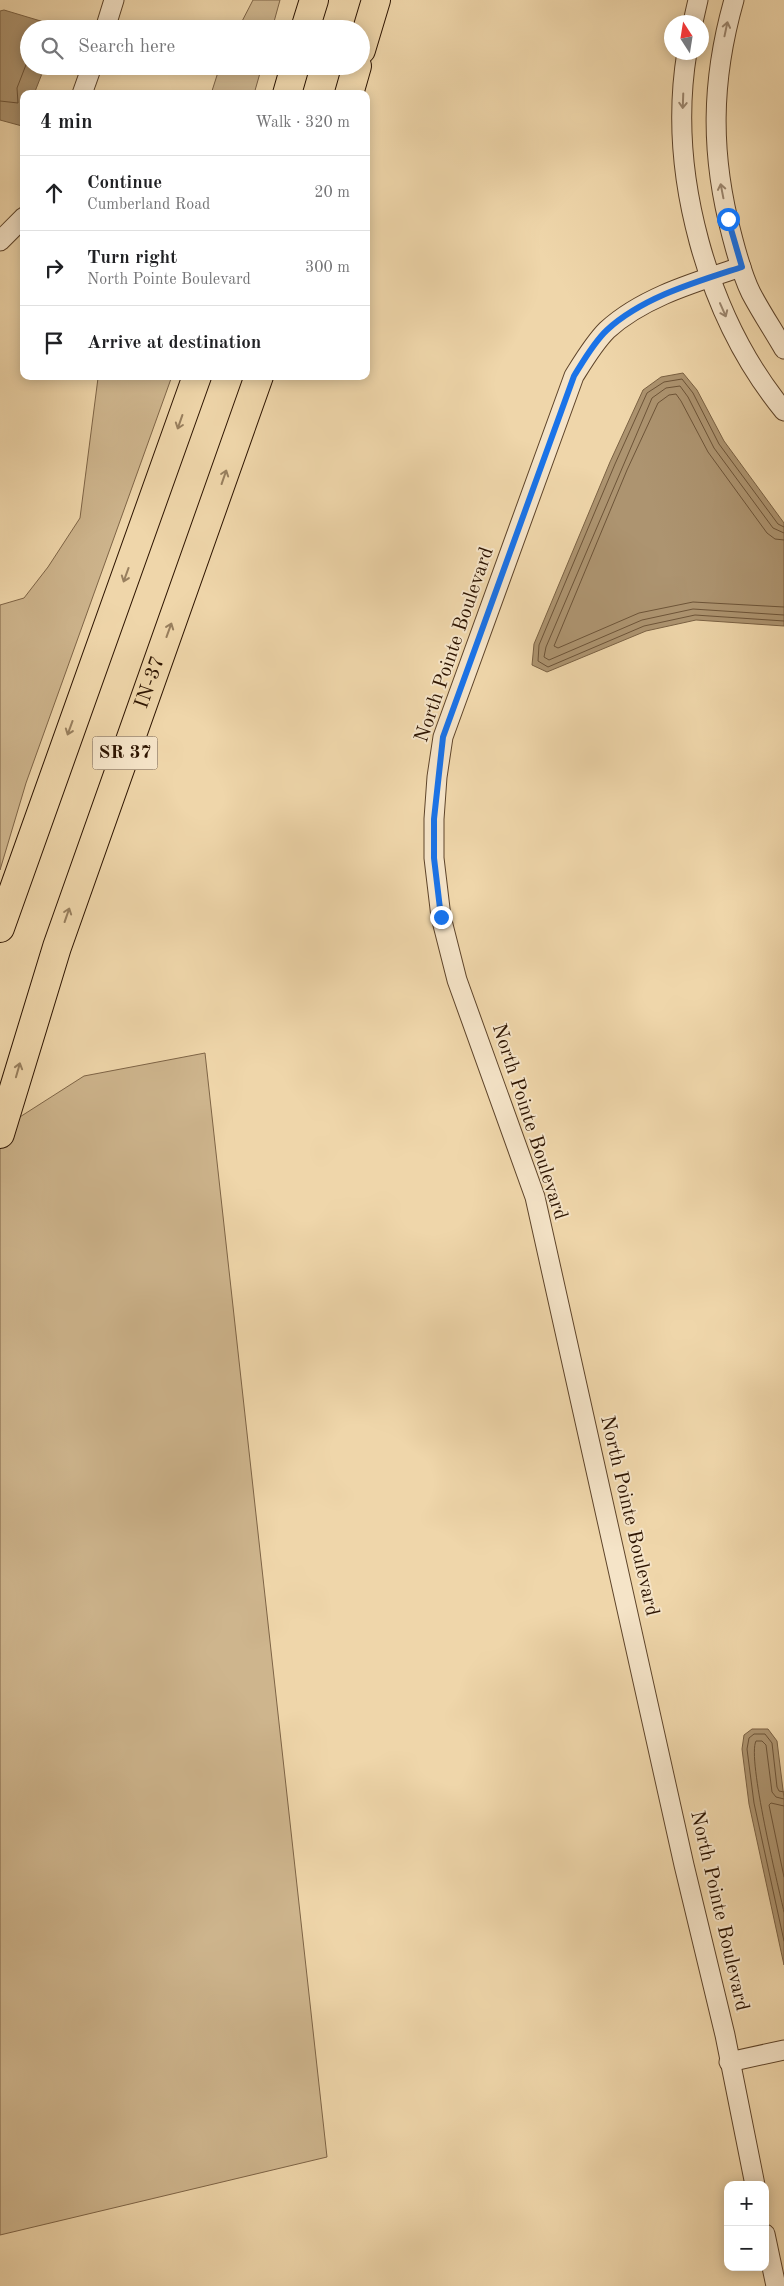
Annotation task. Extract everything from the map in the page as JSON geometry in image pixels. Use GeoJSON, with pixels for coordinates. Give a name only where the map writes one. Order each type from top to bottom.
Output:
{"type":"FeatureCollection","features":[{"type":"Feature","properties":{"kind":"highway"},"geometry":{"type":"LineString","coordinates":[[308,20],[314,0]]}},
{"type":"Feature","properties":{"kind":"highway"},"geometry":{"type":"LineString","coordinates":[[370,20],[376,0]]}},
{"type":"Feature","properties":{"kind":"highway"},"geometry":{"type":"LineString","coordinates":[[288,90],[292,75]]}},
{"type":"Feature","properties":{"kind":"highway"},"geometry":{"type":"LineString","coordinates":[[350,90],[354,75]]}},
{"type":"Feature","properties":{"kind":"highway","name":"SR 37"},"geometry":{"type":"LineString","coordinates":[[0,928],[195,380]]}},
{"type":"Feature","properties":{"kind":"highway","name":"IN-37"},"geometry":{"type":"LineString","coordinates":[[0,1134],[56,947],[258,380]]}},
{"type":"Feature","properties":{"kind":"street"},"geometry":{"type":"LineString","coordinates":[[108,20],[114,0]]}},
{"type":"Feature","properties":{"kind":"street"},"geometry":{"type":"LineString","coordinates":[[694,15],[698,0]]}},
{"type":"Feature","properties":{"kind":"street"},"geometry":{"type":"LineString","coordinates":[[734,0],[722,50],[715,118],[720,179],[728,219],[750,292],[784,349]]}},
{"type":"Feature","properties":{"kind":"street"},"geometry":{"type":"LineString","coordinates":[[686,60],[683,108],[686,170],[692,210],[710,277],[730,326],[768,391],[784,411]]}},
{"type":"Feature","properties":{"kind":"street"},"geometry":{"type":"LineString","coordinates":[[83,90],[89,75]]}},
{"type":"Feature","properties":{"kind":"street"},"geometry":{"type":"LineString","coordinates":[[0,241],[20,221]]}},
{"type":"Feature","properties":{"kind":"street","name":"North Pointe Boulevard"},"geometry":{"type":"LineString","coordinates":[[742,267],[710,277],[626,314],[606,331],[574,376],[443,737],[434,819],[434,858],[441,917],[457,980],[535,1197],[754,2181]]}},
{"type":"Feature","properties":{"kind":"street"},"geometry":{"type":"LineString","coordinates":[[729,2062],[784,2050]]}},
{"type":"Feature","properties":{"kind":"street"},"geometry":{"type":"LineString","coordinates":[[769,2253],[776,2286]]}},
{"type":"Feature","properties":{"kind":"shaded area"},"geometry":{"type":"Polygon","coordinates":[[[253,0],[280,0],[274,20],[243,20],[253,0]]]}},
{"type":"Feature","properties":{"kind":"shaded area"},"geometry":{"type":"Polygon","coordinates":[[[217,75],[259,75],[255,90],[212,90],[217,75]]]}},
{"type":"Feature","properties":{"kind":"shaded area"},"geometry":{"type":"Polygon","coordinates":[[[98,380],[171,380],[26,783],[0,870],[0,605],[24,598],[48,567],[80,518],[98,380]]]}},
{"type":"Feature","properties":{"kind":"shaded area"},"geometry":{"type":"Polygon","coordinates":[[[205,1053],[327,2157],[0,2235],[1,1129],[84,1076],[205,1053]]]}},
{"type":"Feature","properties":{"kind":"water"},"geometry":{"type":"Polygon","coordinates":[[[4,10],[37,20],[20,20],[20,75],[41,75],[36,90],[20,90],[20,125],[0,120],[0,11],[4,10]]]}},
{"type":"Feature","properties":{"kind":"water"},"geometry":{"type":"Polygon","coordinates":[[[683,373],[697,390],[724,441],[784,523],[784,626],[696,620],[646,631],[547,672],[532,665],[534,644],[610,462],[643,390],[661,377],[683,373]]]}},
{"type":"Feature","properties":{"kind":"water"},"geometry":{"type":"Polygon","coordinates":[[[752,1729],[768,1729],[777,1741],[784,1798],[784,1965],[749,1804],[742,1749],[744,1735],[752,1729]]]}},
{"type":"Feature","properties":{"kind":"route"},"geometry":{"type":"LineString","coordinates":[[441,917],[434,858],[434,819],[437,777],[443,737],[574,376],[590,350],[606,331],[626,314],[710,277],[742,267],[728,219]]}}]}
